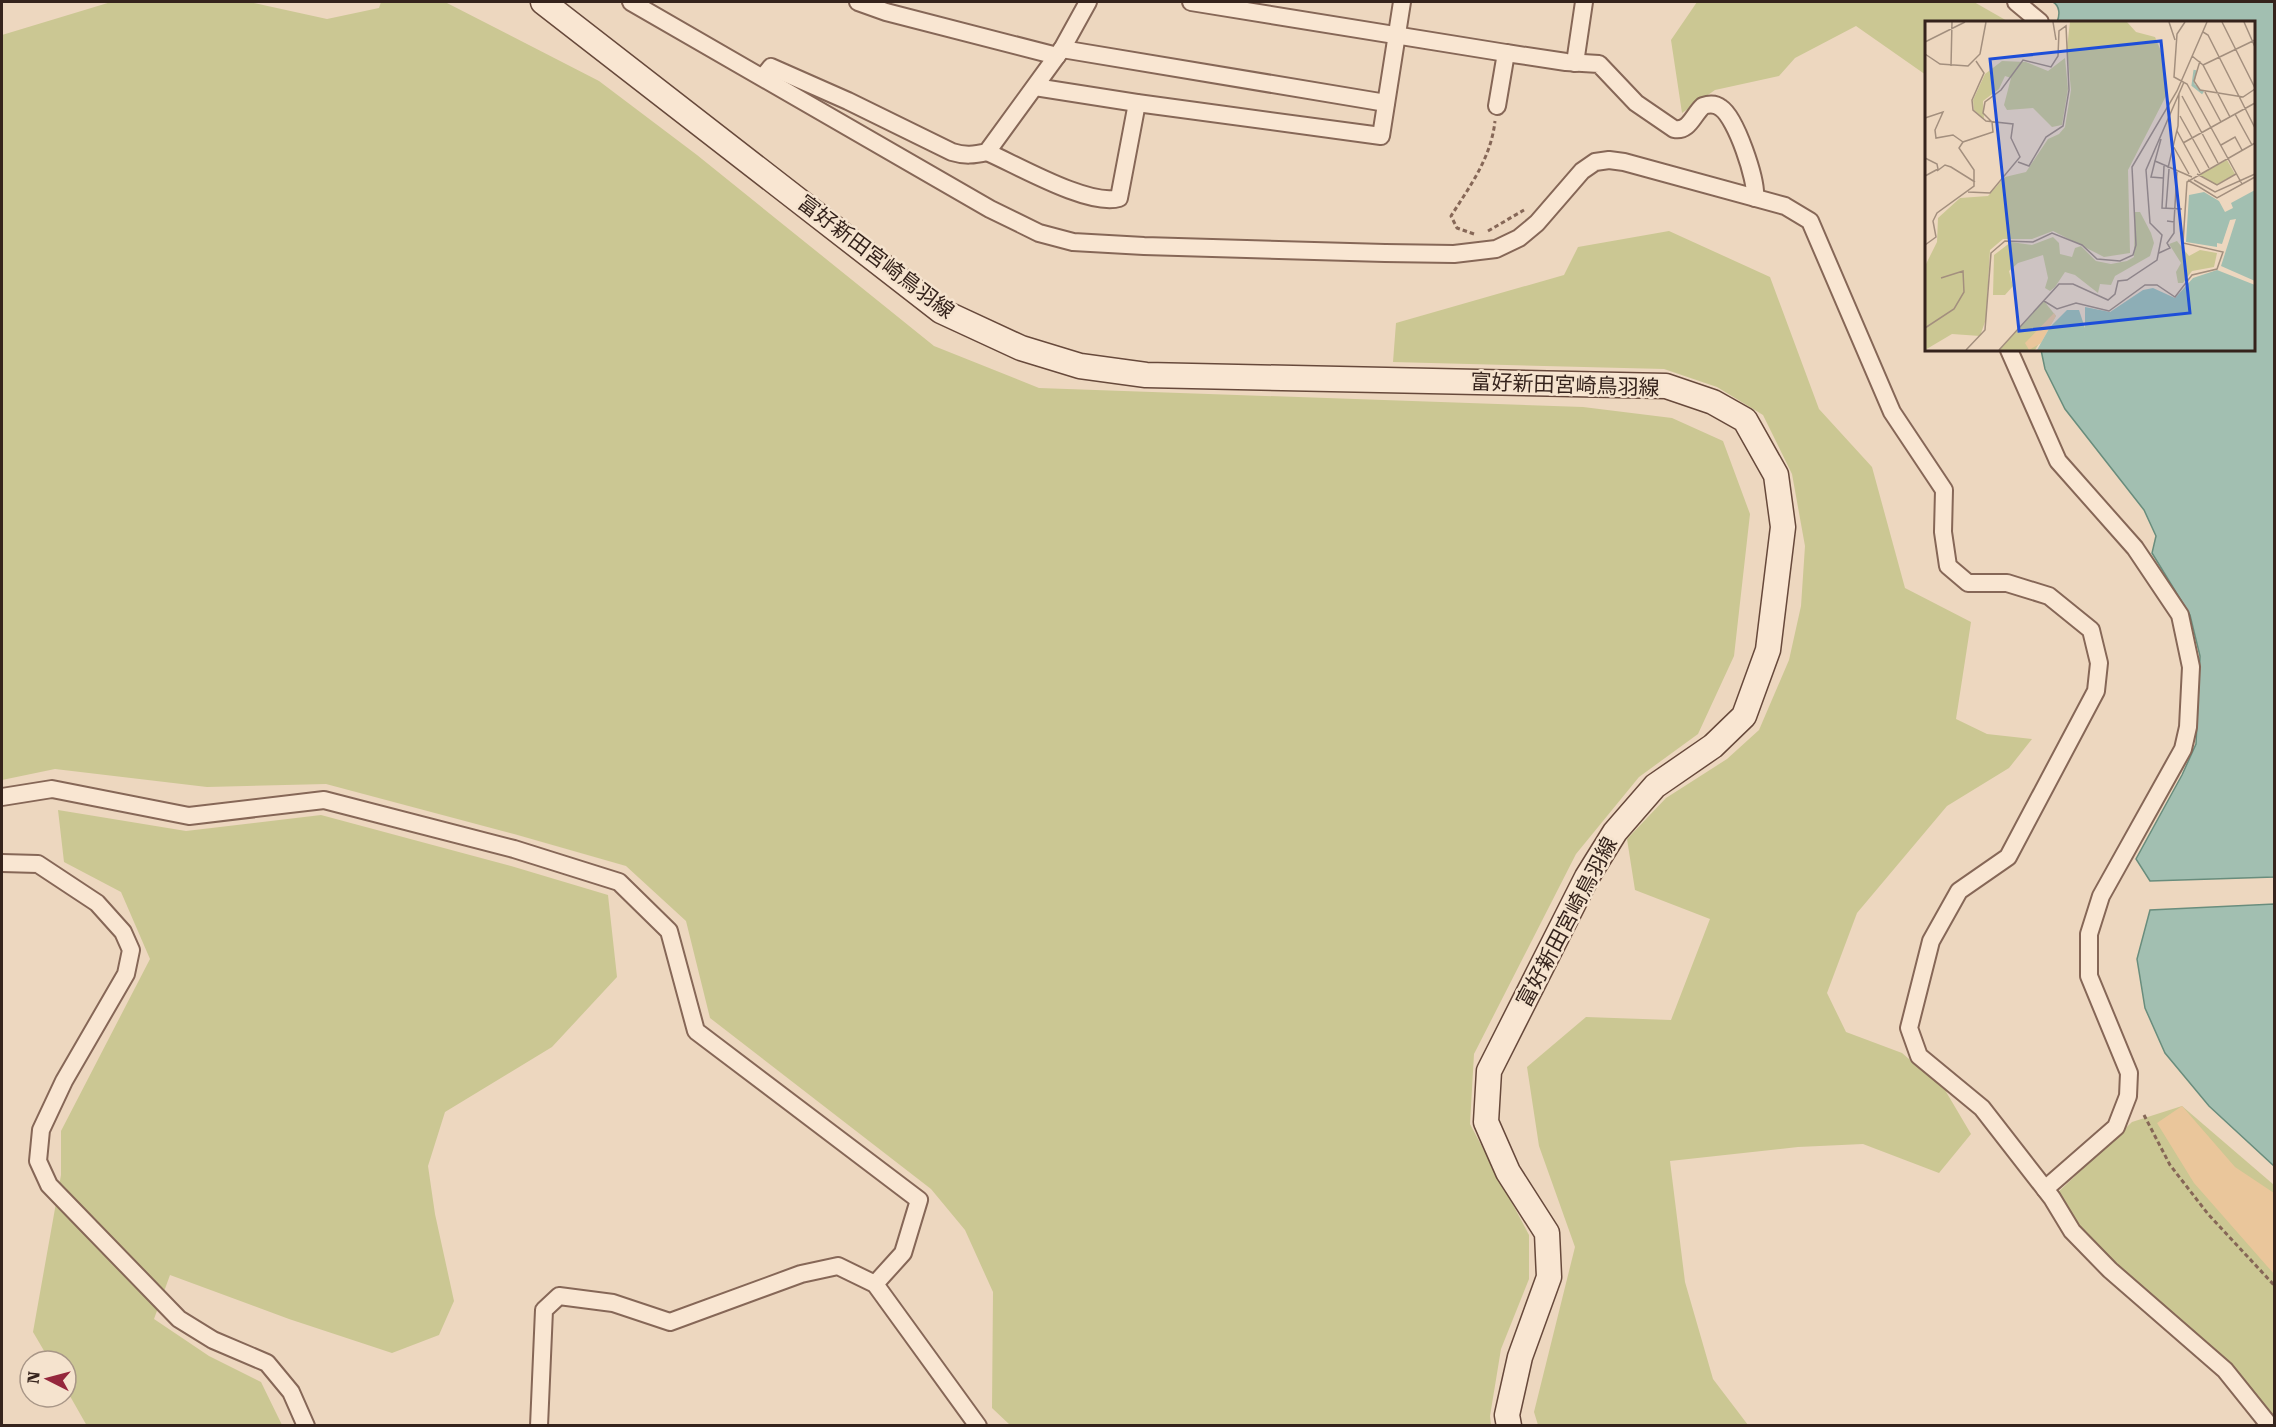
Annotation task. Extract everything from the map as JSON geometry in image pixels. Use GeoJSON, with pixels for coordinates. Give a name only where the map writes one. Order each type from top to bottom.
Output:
{"type":"FeatureCollection","features":[{"type":"Feature","properties":{"kind":"main road","name":"富好新田宮崎鳥羽線"},"geometry":{"type":"LineString","coordinates":[[543,2],[941,311],[1022,348],[1080,366],[1146,375],[1666,386],[1713,402],[1745,420],[1776,475],[1783,527],[1768,650],[1744,716],[1713,746],[1655,786],[1614,832],[1587,877],[1489,1071],[1486,1122],[1508,1172],[1547,1233],[1549,1277],[1520,1357],[1506,1415],[1509,1425]]}},
{"type":"Feature","properties":{"kind":"street"},"geometry":{"type":"LineString","coordinates":[[630,2],[990,209],[1056,239],[1144,246],[1454,254],[1496,249],[1519,238],[1537,223],[1582,171],[1595,162],[1609,160],[1624,162],[1785,206],[1810,221],[1892,412],[1944,490],[1943,532],[1948,566],[1968,583],[2007,583],[2049,596],[2091,630],[2099,663],[2096,691],[2008,857],[1959,891],[1931,941],[1909,1028],[1918,1056],[1982,1108],[2045,1189],[2072,1231],[2110,1270],[2225,1370],[2271,1425]]}},
{"type":"Feature","properties":{"kind":"street"},"geometry":{"type":"LineString","coordinates":[[858,2],[886,12],[1060,52],[1386,103]]}},
{"type":"Feature","properties":{"kind":"street"},"geometry":{"type":"LineString","coordinates":[[987,152],[1060,52],[1088,2]]}},
{"type":"Feature","properties":{"kind":"street"},"geometry":{"type":"LineString","coordinates":[[1191,2],[1506,53],[1575,63],[1599,64],[1636,104],[1674,129],[1680,130],[1686,127],[1703,106],[1720,106],[1736,131],[1747,156],[1756,187],[1755,198]]}},
{"type":"Feature","properties":{"kind":"street"},"geometry":{"type":"LineString","coordinates":[[1035,87],[1381,136],[1402,2]]}},
{"type":"Feature","properties":{"kind":"street"},"geometry":{"type":"LineString","coordinates":[[1575,63],[1584,2]]}},
{"type":"Feature","properties":{"kind":"street"},"geometry":{"type":"LineString","coordinates":[[2016,2],[2039,21]]}},
{"type":"Feature","properties":{"kind":"street"},"geometry":{"type":"LineString","coordinates":[[1497,106],[1506,53]]}},
{"type":"Feature","properties":{"kind":"street"},"geometry":{"type":"LineString","coordinates":[[763,77],[771,67],[848,100],[952,152],[963,156],[987,152],[1077,193],[1095,198],[1119,198],[1137,103]]}},
{"type":"Feature","properties":{"kind":"street"},"geometry":{"type":"LineString","coordinates":[[2009,351],[2058,461],[2135,548],[2180,615],[2191,667],[2188,727],[2183,749],[2101,896],[2089,934],[2089,976],[2129,1073],[2128,1096],[2116,1127],[2045,1189]]}},
{"type":"Feature","properties":{"kind":"street"},"geometry":{"type":"LineString","coordinates":[[2,797],[52,789],[189,816],[324,800],[513,849],[619,882],[669,931],[696,1031],[919,1200],[903,1253],[875,1284]]}},
{"type":"Feature","properties":{"kind":"street"},"geometry":{"type":"LineString","coordinates":[[2,863],[38,864],[97,903],[123,932],[131,950],[126,974],[64,1081],[41,1131],[38,1161],[49,1185],[179,1318],[213,1340],[267,1363],[291,1392],[306,1425]]}},
{"type":"Feature","properties":{"kind":"street"},"geometry":{"type":"LineString","coordinates":[[539,1425],[544,1310],[560,1296],[613,1303],[670,1322],[801,1274],[838,1266],[875,1284],[978,1425]]}},
{"type":"Feature","properties":{"kind":"path"},"geometry":{"type":"LineString","coordinates":[[1497,106],[1493,137],[1484,164],[1451,216],[1457,228],[1481,236],[1532,204],[1537,223]]}},
{"type":"Feature","properties":{"kind":"path"},"geometry":{"type":"LineString","coordinates":[[2144,1115],[2170,1165],[2201,1206],[2274,1284]]}},
{"type":"Feature","properties":{"kind":"shaded area"},"geometry":{"type":"Polygon","coordinates":[[[111,2],[249,2],[327,19],[379,8],[381,2],[445,2],[599,81],[697,155],[934,346],[1039,388],[1583,407],[1672,418],[1723,441],[1750,514],[1734,656],[1698,734],[1639,777],[1576,854],[1474,1054],[1470,1124],[1529,1235],[1529,1279],[1501,1349],[1490,1416],[1491,1425],[1010,1425],[992,1408],[993,1292],[965,1230],[931,1189],[710,1018],[686,921],[626,866],[326,784],[207,787],[55,769],[2,780],[2,35],[111,2]]]}},
{"type":"Feature","properties":{"kind":"shaded area"},"geometry":{"type":"Polygon","coordinates":[[[1697,2],[1974,2],[2007,21],[1925,21],[1925,74],[1856,26],[1795,58],[1779,76],[1715,90],[1682,113],[1671,40],[1697,2]]]}},
{"type":"Feature","properties":{"kind":"shaded area"},"geometry":{"type":"Polygon","coordinates":[[[2053,2],[2274,2],[2274,877],[2150,881],[2136,859],[2182,775],[2196,744],[2200,656],[2190,615],[2152,553],[2156,536],[2144,510],[2065,409],[2045,369],[2041,351],[2255,351],[2255,21],[2057,21],[2059,11],[2053,2]]]}},
{"type":"Feature","properties":{"kind":"shaded area"},"geometry":{"type":"Polygon","coordinates":[[[1669,231],[1770,277],[1819,409],[1872,467],[1905,588],[1971,622],[1956,719],[1987,734],[2032,739],[2009,768],[1947,806],[1857,913],[1827,993],[1846,1032],[1902,1053],[1945,1090],[1971,1134],[1939,1173],[1863,1144],[1798,1147],[1670,1161],[1685,1282],[1713,1379],[1748,1425],[1538,1425],[1534,1412],[1575,1247],[1539,1146],[1527,1067],[1586,1017],[1671,1020],[1710,919],[1635,890],[1627,839],[1666,798],[1727,759],[1759,730],[1789,660],[1801,606],[1805,546],[1792,474],[1763,415],[1717,387],[1664,369],[1393,362],[1396,323],[1564,275],[1578,247],[1669,231]]]}},
{"type":"Feature","properties":{"kind":"shaded area"},"geometry":{"type":"Polygon","coordinates":[[[58,810],[186,831],[321,815],[511,866],[608,895],[617,977],[552,1047],[445,1112],[428,1166],[435,1214],[454,1301],[439,1335],[392,1353],[289,1319],[170,1275],[154,1319],[209,1356],[261,1382],[282,1425],[87,1426],[77,1409],[78,1349],[43,1349],[33,1332],[61,1175],[61,1131],[150,959],[121,892],[64,862],[58,810]]]}},
{"type":"Feature","properties":{"kind":"shaded area"},"geometry":{"type":"Polygon","coordinates":[[[2274,904],[2274,1166],[2209,1106],[2165,1053],[2145,1008],[2137,959],[2150,910],[2274,904]]]}},
{"type":"Feature","properties":{"kind":"shaded area"},"geometry":{"type":"Polygon","coordinates":[[[2182,1106],[2274,1185],[2274,1425],[2110,1270],[2052,1198],[2132,1122],[2182,1106]]]}},
{"type":"Feature","properties":{"kind":"sand"},"geometry":{"type":"Polygon","coordinates":[[[2182,1106],[2235,1167],[2274,1193],[2274,1274],[2194,1183],[2157,1123],[2182,1106]]]}}]}
